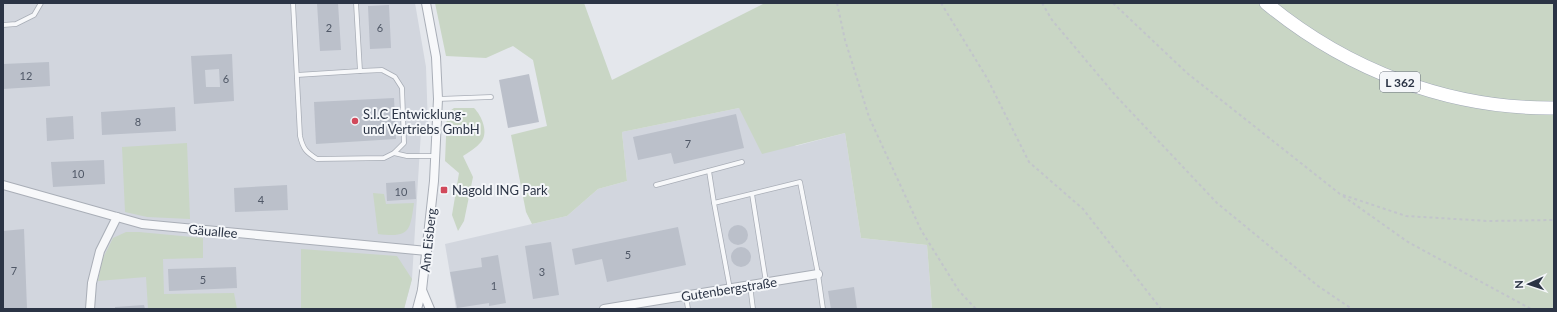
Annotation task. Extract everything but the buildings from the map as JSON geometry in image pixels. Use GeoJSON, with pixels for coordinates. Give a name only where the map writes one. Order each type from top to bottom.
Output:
{"type":"FeatureCollection","features":[{"type":"Feature","properties":{"kind":"main road","name":"L 362"},"geometry":{"type":"LineString","coordinates":[[1266,3],[1298,28],[1344,56],[1398,81],[1436,93],[1466,100],[1514,107],[1554,108]]}},
{"type":"Feature","properties":{"kind":"street","name":"Am Eisberg"},"geometry":{"type":"LineString","coordinates":[[417,309],[422,290],[427,251],[436,156],[438,99],[436,56],[426,3]]}},
{"type":"Feature","properties":{"kind":"street","name":"Gäuallee"},"geometry":{"type":"LineString","coordinates":[[3,185],[142,224],[427,251]]}},
{"type":"Feature","properties":{"kind":"street"},"geometry":{"type":"LineString","coordinates":[[90,309],[92,283],[100,251],[117,217]]}},
{"type":"Feature","properties":{"kind":"street","name":"Gutenbergstraße"},"geometry":{"type":"LineString","coordinates":[[604,309],[640,306],[686,296],[818,274]]}},
{"type":"Feature","properties":{"kind":"street"},"geometry":{"type":"LineString","coordinates":[[422,290],[430,309]]}},
{"type":"Feature","properties":{"kind":"lane"},"geometry":{"type":"LineString","coordinates":[[3,25],[16,24],[34,15],[41,3]]}},
{"type":"Feature","properties":{"kind":"lane"},"geometry":{"type":"LineString","coordinates":[[293,3],[300,136],[302,147],[317,159],[384,158],[394,153],[404,143],[402,88],[395,77],[382,70],[297,75]]}},
{"type":"Feature","properties":{"kind":"lane"},"geometry":{"type":"LineString","coordinates":[[356,3],[360,71]]}},
{"type":"Feature","properties":{"kind":"lane"},"geometry":{"type":"LineString","coordinates":[[438,99],[491,98]]}},
{"type":"Feature","properties":{"kind":"lane"},"geometry":{"type":"LineString","coordinates":[[394,153],[407,156],[436,156]]}},
{"type":"Feature","properties":{"kind":"lane"},"geometry":{"type":"LineString","coordinates":[[656,184],[742,162]]}},
{"type":"Feature","properties":{"kind":"lane"},"geometry":{"type":"LineString","coordinates":[[709,171],[730,289]]}},
{"type":"Feature","properties":{"kind":"lane"},"geometry":{"type":"LineString","coordinates":[[714,203],[800,182],[818,274],[823,309]]}},
{"type":"Feature","properties":{"kind":"lane"},"geometry":{"type":"LineString","coordinates":[[752,194],[766,283]]}},
{"type":"Feature","properties":{"kind":"lane"},"geometry":{"type":"LineString","coordinates":[[750,285],[754,309]]}},
{"type":"Feature","properties":{"kind":"lane"},"geometry":{"type":"LineString","coordinates":[[686,296],[688,309]]}},
{"type":"Feature","properties":{"kind":"path"},"geometry":{"type":"LineString","coordinates":[[837,3],[845,40],[869,117],[921,230],[959,291],[976,309]]}},
{"type":"Feature","properties":{"kind":"path"},"geometry":{"type":"LineString","coordinates":[[941,3],[987,78],[1029,162],[1082,209],[1161,309]]}},
{"type":"Feature","properties":{"kind":"path"},"geometry":{"type":"LineString","coordinates":[[1042,3],[1052,20],[1116,96],[1217,203],[1318,286],[1352,309]]}},
{"type":"Feature","properties":{"kind":"path"},"geometry":{"type":"LineString","coordinates":[[1113,3],[1187,73],[1340,194],[1408,242],[1531,309]]}},
{"type":"Feature","properties":{"kind":"path"},"geometry":{"type":"LineString","coordinates":[[1340,194],[1406,216],[1488,221],[1554,220]]}},
{"type":"Feature","properties":{"kind":"shaded area"},"geometry":{"type":"Polygon","coordinates":[[[3,3],[415,3],[426,67],[428,127],[421,131],[412,279],[404,309],[3,309],[3,3]]]}},
{"type":"Feature","properties":{"kind":"shaded area"},"geometry":{"type":"Polygon","coordinates":[[[739,108],[796,146],[845,133],[861,238],[927,245],[932,309],[456,309],[445,244],[567,216],[598,189],[627,181],[622,132],[739,108]]]}},
{"type":"Feature","properties":{"kind":"green space"},"geometry":{"type":"Polygon","coordinates":[[[435,3],[584,3],[612,80],[765,3],[1554,3],[1554,309],[932,309],[927,245],[861,238],[845,133],[762,154],[739,108],[622,132],[627,181],[598,189],[567,216],[532,224],[526,212],[511,135],[547,126],[533,60],[513,46],[486,58],[446,56],[435,3]]]}},
{"type":"Feature","properties":{"kind":"green space"},"geometry":{"type":"Polygon","coordinates":[[[454,108],[474,108],[480,115],[484,125],[484,134],[481,142],[463,156],[473,177],[464,221],[458,231],[452,215],[459,173],[445,161],[447,113],[454,108]]]}},
{"type":"Feature","properties":{"kind":"green space"},"geometry":{"type":"Polygon","coordinates":[[[187,143],[190,219],[147,217],[125,212],[122,147],[187,143]]]}},
{"type":"Feature","properties":{"kind":"green space"},"geometry":{"type":"Polygon","coordinates":[[[373,193],[384,194],[386,204],[414,203],[411,220],[406,230],[397,235],[378,234],[373,193]]]}},
{"type":"Feature","properties":{"kind":"green space"},"geometry":{"type":"Polygon","coordinates":[[[126,232],[203,238],[203,258],[163,259],[164,294],[234,293],[237,309],[148,309],[146,277],[98,281],[102,260],[113,238],[126,232]]]}},
{"type":"Feature","properties":{"kind":"green space"},"geometry":{"type":"Polygon","coordinates":[[[301,249],[397,256],[412,279],[404,309],[301,309],[301,249]]]}},
{"type":"Feature","properties":{"kind":"place","name":"S.I.C Entwicklung- und Vertriebs GmbH"},"geometry":{"type":"Point","coordinates":[355,121]}},
{"type":"Feature","properties":{"kind":"place","name":"Nagold ING Park"},"geometry":{"type":"Point","coordinates":[444,190]}}]}
